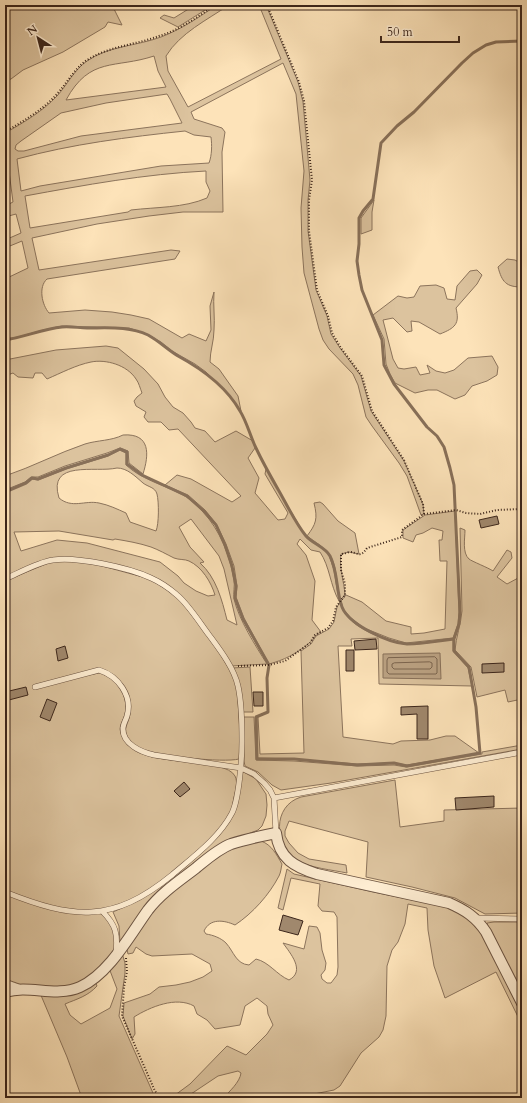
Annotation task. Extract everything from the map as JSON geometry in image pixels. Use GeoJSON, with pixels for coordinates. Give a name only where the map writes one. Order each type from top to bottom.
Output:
{"type":"FeatureCollection","features":[{"type":"Feature","properties":{"kind":"street"},"geometry":{"type":"LineString","coordinates":[[5,992],[24,988],[54,992],[68,991],[81,986],[103,969],[116,954],[157,898],[215,853],[230,844],[276,833],[280,849],[292,864],[301,869],[317,874],[449,903],[475,918],[486,932],[522,1003]]}},
{"type":"Feature","properties":{"kind":"lane"},"geometry":{"type":"LineString","coordinates":[[5,579],[53,560],[84,560],[151,577],[179,596],[217,646],[230,667],[238,685],[242,725],[241,768],[232,812],[225,824],[211,840],[163,882],[128,904],[95,913],[77,913],[34,903],[5,892]]}},
{"type":"Feature","properties":{"kind":"lane"},"geometry":{"type":"LineString","coordinates":[[35,687],[99,670],[107,672],[116,679],[128,698],[128,716],[123,728],[125,738],[132,746],[142,752],[154,755],[241,768],[254,774],[264,782],[274,798],[276,833]]}},
{"type":"Feature","properties":{"kind":"lane"},"geometry":{"type":"LineString","coordinates":[[274,798],[522,752]]}},
{"type":"Feature","properties":{"kind":"lane"},"geometry":{"type":"LineString","coordinates":[[102,911],[109,918],[116,931],[116,954]]}},
{"type":"Feature","properties":{"kind":"lane"},"geometry":{"type":"LineString","coordinates":[[475,918],[522,919]]}},
{"type":"Feature","properties":{"kind":"lane"},"geometry":{"type":"LineString","coordinates":[[5,982],[24,988]]}},
{"type":"Feature","properties":{"kind":"path"},"geometry":{"type":"LineString","coordinates":[[5,132],[46,105],[76,70],[86,61],[111,49],[162,36],[215,5]]}},
{"type":"Feature","properties":{"kind":"path"},"geometry":{"type":"LineString","coordinates":[[267,5],[299,82],[304,101],[312,180],[309,200],[309,231],[317,290],[328,316],[332,333],[341,348],[362,376],[372,411],[404,460],[423,504],[424,514]]}},
{"type":"Feature","properties":{"kind":"path"},"geometry":{"type":"LineString","coordinates":[[230,667],[268,665],[285,661],[310,644],[315,635],[328,628],[333,621],[336,607],[345,595],[345,584],[341,570],[341,554],[349,552],[359,555],[364,553],[367,548],[402,537],[402,530],[424,514],[456,510],[466,513],[480,514],[498,510],[522,508]]}},
{"type":"Feature","properties":{"kind":"path"},"geometry":{"type":"LineString","coordinates":[[124,944],[127,972],[124,987],[122,1016],[155,1091],[160,1098]]}},
{"type":"Feature","properties":{"kind":"shaded area"},"geometry":{"type":"Polygon","coordinates":[[[5,5],[112,5],[122,25],[108,22],[105,27],[63,52],[23,70],[11,79],[5,81],[5,5]]]}},
{"type":"Feature","properties":{"kind":"shaded area"},"geometry":{"type":"Polygon","coordinates":[[[195,5],[213,5],[178,27],[160,18],[164,15],[174,18],[195,5]]]}},
{"type":"Feature","properties":{"kind":"shaded area"},"geometry":{"type":"Polygon","coordinates":[[[217,5],[229,5],[194,28],[179,40],[166,56],[168,71],[188,107],[281,59],[259,5],[266,5],[298,82],[303,102],[310,180],[308,200],[308,231],[316,290],[327,316],[331,334],[361,376],[371,411],[404,461],[423,504],[424,514],[421,515],[407,476],[366,417],[358,385],[353,374],[329,349],[323,340],[319,329],[304,273],[301,208],[304,171],[296,94],[283,63],[191,112],[194,119],[222,128],[225,132],[222,152],[223,212],[183,212],[149,216],[97,224],[32,238],[39,270],[171,250],[180,251],[175,259],[47,279],[44,282],[42,291],[44,305],[49,313],[85,310],[112,312],[149,319],[182,338],[189,334],[206,341],[211,330],[210,306],[214,292],[214,334],[210,362],[219,369],[238,396],[241,411],[232,398],[206,372],[147,334],[129,328],[62,326],[5,339],[5,279],[28,268],[22,241],[5,248],[5,240],[21,233],[16,214],[5,217],[5,206],[13,202],[5,150],[5,133],[46,107],[57,96],[78,69],[95,56],[113,49],[152,40],[169,34],[183,27],[217,5]],[[154,56],[104,66],[94,70],[84,76],[66,100],[166,87],[158,71],[154,56]],[[167,94],[106,103],[61,113],[21,141],[16,145],[15,149],[18,151],[24,151],[81,136],[182,123],[167,94]],[[185,131],[79,145],[17,159],[21,191],[40,186],[161,166],[209,163],[211,157],[211,137],[194,135],[185,131]],[[206,171],[183,172],[115,180],[25,196],[30,228],[128,212],[131,210],[189,204],[207,198],[210,191],[206,182],[206,171]]]}},
{"type":"Feature","properties":{"kind":"shaded area"},"geometry":{"type":"Polygon","coordinates":[[[374,200],[372,230],[361,234],[361,218],[374,200]]]}},
{"type":"Feature","properties":{"kind":"shaded area"},"geometry":{"type":"Polygon","coordinates":[[[507,259],[515,260],[522,264],[522,287],[508,285],[503,280],[498,267],[507,259]]]}},
{"type":"Feature","properties":{"kind":"shaded area"},"geometry":{"type":"Polygon","coordinates":[[[477,270],[482,275],[477,284],[456,308],[457,322],[449,330],[440,334],[419,322],[411,321],[412,331],[407,332],[393,318],[383,320],[393,359],[398,368],[404,369],[416,367],[420,375],[430,373],[427,365],[436,371],[445,373],[454,370],[468,358],[492,356],[498,367],[497,375],[487,381],[472,386],[465,395],[455,399],[437,390],[428,390],[415,393],[395,383],[386,364],[384,339],[373,315],[398,296],[407,298],[414,297],[420,286],[436,285],[444,288],[447,299],[455,300],[457,286],[470,271],[477,270]]]}},
{"type":"Feature","properties":{"kind":"shaded area"},"geometry":{"type":"Polygon","coordinates":[[[106,346],[118,348],[144,369],[158,384],[165,397],[173,407],[183,413],[195,428],[205,431],[215,442],[236,431],[253,441],[255,448],[248,458],[259,478],[255,493],[278,520],[285,519],[288,513],[265,474],[266,469],[306,537],[321,547],[329,555],[334,570],[339,601],[326,564],[320,552],[311,550],[300,539],[297,544],[306,555],[315,581],[312,620],[321,632],[294,654],[285,659],[269,664],[244,618],[236,597],[237,586],[234,566],[217,525],[205,510],[188,495],[165,485],[177,475],[191,479],[232,502],[241,496],[178,429],[169,430],[161,422],[148,422],[144,417],[146,412],[136,406],[134,401],[142,393],[138,382],[132,374],[116,364],[97,361],[80,365],[47,379],[42,373],[35,373],[33,378],[18,377],[13,373],[5,376],[5,360],[56,350],[106,346]]]}},
{"type":"Feature","properties":{"kind":"shaded area"},"geometry":{"type":"Polygon","coordinates":[[[123,435],[132,435],[143,441],[147,453],[143,474],[129,463],[128,451],[120,448],[65,466],[38,477],[31,477],[25,482],[5,490],[5,476],[85,444],[123,435]]]}},
{"type":"Feature","properties":{"kind":"shaded area"},"geometry":{"type":"Polygon","coordinates":[[[120,450],[126,453],[126,465],[132,470],[145,478],[186,497],[192,501],[209,519],[219,535],[230,562],[234,580],[234,599],[236,607],[248,632],[267,664],[231,666],[180,595],[132,570],[53,558],[5,578],[5,493],[25,484],[32,479],[38,480],[66,469],[108,456],[120,450]],[[117,468],[76,470],[67,473],[60,478],[57,486],[59,498],[74,504],[94,502],[110,506],[126,513],[130,522],[156,531],[158,523],[158,498],[156,492],[153,488],[143,483],[128,471],[117,468]],[[191,519],[179,527],[190,547],[204,562],[200,563],[206,569],[214,582],[227,620],[237,625],[224,569],[219,556],[191,519]],[[59,531],[14,532],[21,551],[57,540],[87,543],[160,562],[178,576],[184,583],[196,591],[208,596],[215,595],[205,575],[194,564],[187,560],[174,558],[151,547],[115,539],[113,540],[59,531]]]}},
{"type":"Feature","properties":{"kind":"shaded area"},"geometry":{"type":"Polygon","coordinates":[[[320,502],[338,521],[355,533],[359,554],[349,552],[341,554],[341,569],[345,595],[340,600],[332,559],[325,549],[307,536],[316,517],[314,503],[320,502]]]}},
{"type":"Feature","properties":{"kind":"shaded area"},"geometry":{"type":"Polygon","coordinates":[[[455,511],[459,612],[458,624],[453,638],[406,643],[364,628],[351,618],[343,609],[341,601],[346,595],[362,602],[386,621],[411,627],[411,634],[445,629],[447,561],[440,561],[439,540],[442,540],[443,531],[432,528],[416,535],[413,542],[403,538],[403,530],[425,515],[455,511]]]}},
{"type":"Feature","properties":{"kind":"shaded area"},"geometry":{"type":"Polygon","coordinates":[[[460,528],[465,530],[465,553],[469,559],[493,571],[507,550],[511,552],[512,558],[497,577],[507,584],[522,577],[522,699],[508,702],[505,690],[477,697],[471,667],[455,650],[462,611],[460,528]]]}},
{"type":"Feature","properties":{"kind":"shaded area"},"geometry":{"type":"Polygon","coordinates":[[[53,561],[84,561],[150,579],[178,597],[216,647],[231,672],[237,686],[241,748],[239,759],[219,760],[190,758],[149,752],[134,745],[126,735],[126,726],[130,714],[130,706],[124,685],[113,675],[99,668],[34,685],[99,673],[105,675],[116,683],[123,694],[126,707],[120,729],[126,743],[130,747],[140,753],[154,757],[217,766],[228,770],[236,778],[237,783],[231,811],[214,835],[200,849],[154,887],[139,896],[120,905],[96,911],[50,906],[5,891],[5,581],[53,561]]]}},
{"type":"Feature","properties":{"kind":"shaded area"},"geometry":{"type":"Polygon","coordinates":[[[340,602],[351,621],[363,629],[392,641],[412,644],[453,639],[453,651],[468,668],[472,686],[379,684],[378,638],[351,639],[352,646],[338,646],[343,737],[393,744],[401,741],[430,740],[446,736],[455,736],[479,753],[407,765],[394,763],[357,764],[294,759],[257,758],[258,717],[260,754],[304,753],[301,651],[311,644],[316,636],[329,629],[334,622],[337,607],[340,602]]]}},
{"type":"Feature","properties":{"kind":"shaded area"},"geometry":{"type":"Polygon","coordinates":[[[250,667],[253,712],[242,712],[232,668],[250,667]]]}},
{"type":"Feature","properties":{"kind":"shaded area"},"geometry":{"type":"Polygon","coordinates":[[[243,717],[254,717],[256,760],[294,761],[358,766],[394,765],[406,767],[482,754],[482,752],[522,745],[522,749],[331,783],[281,790],[272,785],[258,772],[245,766],[243,717]]]}},
{"type":"Feature","properties":{"kind":"shaded area"},"geometry":{"type":"Polygon","coordinates":[[[242,771],[256,779],[266,794],[266,816],[262,826],[258,830],[212,851],[120,943],[119,926],[113,912],[137,901],[193,859],[234,813],[242,771]]]}},
{"type":"Feature","properties":{"kind":"shaded area"},"geometry":{"type":"Polygon","coordinates":[[[395,780],[400,827],[444,821],[444,810],[522,808],[522,913],[485,914],[455,898],[366,877],[368,842],[289,821],[285,831],[285,836],[298,853],[309,859],[346,865],[347,873],[314,867],[302,863],[289,853],[281,836],[280,826],[281,817],[285,809],[292,802],[301,797],[395,780]]]}},
{"type":"Feature","properties":{"kind":"shaded area"},"geometry":{"type":"Polygon","coordinates":[[[261,841],[271,847],[282,864],[280,874],[275,883],[254,909],[235,925],[218,921],[210,924],[204,931],[206,934],[224,941],[238,960],[249,965],[256,959],[289,980],[294,976],[296,967],[295,962],[283,943],[304,949],[309,926],[317,927],[320,933],[322,950],[326,963],[325,970],[321,975],[322,979],[327,983],[331,983],[337,975],[337,917],[334,912],[322,911],[318,906],[320,884],[291,878],[283,910],[278,908],[287,869],[294,874],[457,909],[476,923],[522,1009],[522,1025],[496,972],[445,998],[434,966],[428,930],[427,908],[408,904],[405,924],[398,942],[392,950],[387,966],[386,1016],[383,1030],[379,1037],[361,1053],[340,1086],[334,1090],[314,1094],[286,1094],[258,1098],[223,1098],[239,1080],[241,1073],[238,1071],[218,1076],[185,1098],[171,1098],[190,1084],[227,1046],[246,1055],[267,1034],[273,1025],[268,1014],[267,1006],[257,998],[245,1006],[240,1025],[215,1029],[207,1020],[197,1014],[194,1006],[187,1003],[171,1002],[155,1006],[134,1017],[135,1034],[132,1039],[123,1016],[124,1003],[150,994],[159,987],[190,982],[203,977],[212,971],[210,964],[192,954],[152,956],[136,947],[133,953],[128,954],[126,945],[150,912],[179,884],[233,846],[261,841]]]}},
{"type":"Feature","properties":{"kind":"shaded area"},"geometry":{"type":"Polygon","coordinates":[[[5,893],[34,904],[101,914],[108,920],[113,929],[115,944],[112,954],[94,972],[73,986],[26,986],[5,979],[5,893]]]}},
{"type":"Feature","properties":{"kind":"shaded area"},"geometry":{"type":"Polygon","coordinates":[[[522,922],[522,992],[488,927],[487,923],[522,922]]]}},
{"type":"Feature","properties":{"kind":"shaded area"},"geometry":{"type":"Polygon","coordinates":[[[122,953],[125,963],[125,973],[119,1016],[153,1093],[157,1098],[82,1098],[67,1057],[40,993],[95,981],[97,986],[90,992],[65,1004],[70,1015],[81,1024],[110,1008],[117,989],[109,968],[122,953]]]}},
{"type":"Feature","properties":{"kind":"water"},"geometry":{"type":"Polygon","coordinates":[[[440,653],[441,679],[383,678],[383,654],[440,653]]]}},
{"type":"Feature","properties":{"kind":"building"},"geometry":{"type":"Polygon","coordinates":[[[497,516],[499,524],[481,528],[479,520],[497,516]]]}},
{"type":"Feature","properties":{"kind":"building"},"geometry":{"type":"Polygon","coordinates":[[[376,639],[377,649],[355,650],[354,641],[376,639]]]}},
{"type":"Feature","properties":{"kind":"building"},"geometry":{"type":"Polygon","coordinates":[[[65,646],[68,658],[58,661],[56,649],[65,646]]]}},
{"type":"Feature","properties":{"kind":"building"},"geometry":{"type":"Polygon","coordinates":[[[346,650],[354,650],[354,671],[346,671],[346,650]]]}},
{"type":"Feature","properties":{"kind":"building"},"geometry":{"type":"Polygon","coordinates":[[[504,663],[504,672],[482,673],[482,664],[504,663]]]}},
{"type":"Feature","properties":{"kind":"building"},"geometry":{"type":"Polygon","coordinates":[[[26,687],[28,695],[5,701],[5,692],[26,687]]]}},
{"type":"Feature","properties":{"kind":"building"},"geometry":{"type":"Polygon","coordinates":[[[253,692],[263,692],[263,706],[254,706],[253,692]]]}},
{"type":"Feature","properties":{"kind":"building"},"geometry":{"type":"Polygon","coordinates":[[[47,699],[57,703],[50,721],[40,717],[47,699]]]}},
{"type":"Feature","properties":{"kind":"building"},"geometry":{"type":"Polygon","coordinates":[[[428,706],[428,739],[417,739],[417,714],[401,715],[401,707],[428,706]]]}},
{"type":"Feature","properties":{"kind":"building"},"geometry":{"type":"Polygon","coordinates":[[[184,782],[190,789],[180,797],[174,791],[184,782]]]}},
{"type":"Feature","properties":{"kind":"building"},"geometry":{"type":"Polygon","coordinates":[[[494,796],[494,807],[456,810],[455,798],[494,796]]]}},
{"type":"Feature","properties":{"kind":"building"},"geometry":{"type":"Polygon","coordinates":[[[283,915],[303,921],[298,935],[279,930],[283,915]]]}},
{"type":"Feature","properties":{"kind":"waterway"},"geometry":{"type":"LineString","coordinates":[[5,340],[48,329],[65,327],[126,329],[141,332],[152,337],[174,354],[213,379],[234,402],[245,420],[261,459],[299,526],[309,539],[325,550],[330,556],[333,562],[342,607],[346,614],[370,632],[399,643],[419,644],[454,639],[459,624],[460,612],[454,485],[444,447],[437,436],[427,427],[394,384],[384,365],[382,340],[362,290],[359,275],[357,261],[359,244],[359,218],[373,199],[381,143],[473,53],[486,45],[496,42],[522,41]]}},
{"type":"Feature","properties":{"kind":"waterway"},"geometry":{"type":"LineString","coordinates":[[5,492],[26,483],[32,478],[38,479],[66,468],[108,455],[120,449],[127,452],[127,464],[142,475],[187,496],[204,511],[216,525],[225,545],[232,566],[236,586],[235,598],[243,619],[269,665],[267,678],[268,712],[256,717],[257,759],[294,759],[357,765],[394,763],[407,766],[480,753],[476,707],[469,667],[454,651],[454,639]]}}]}
